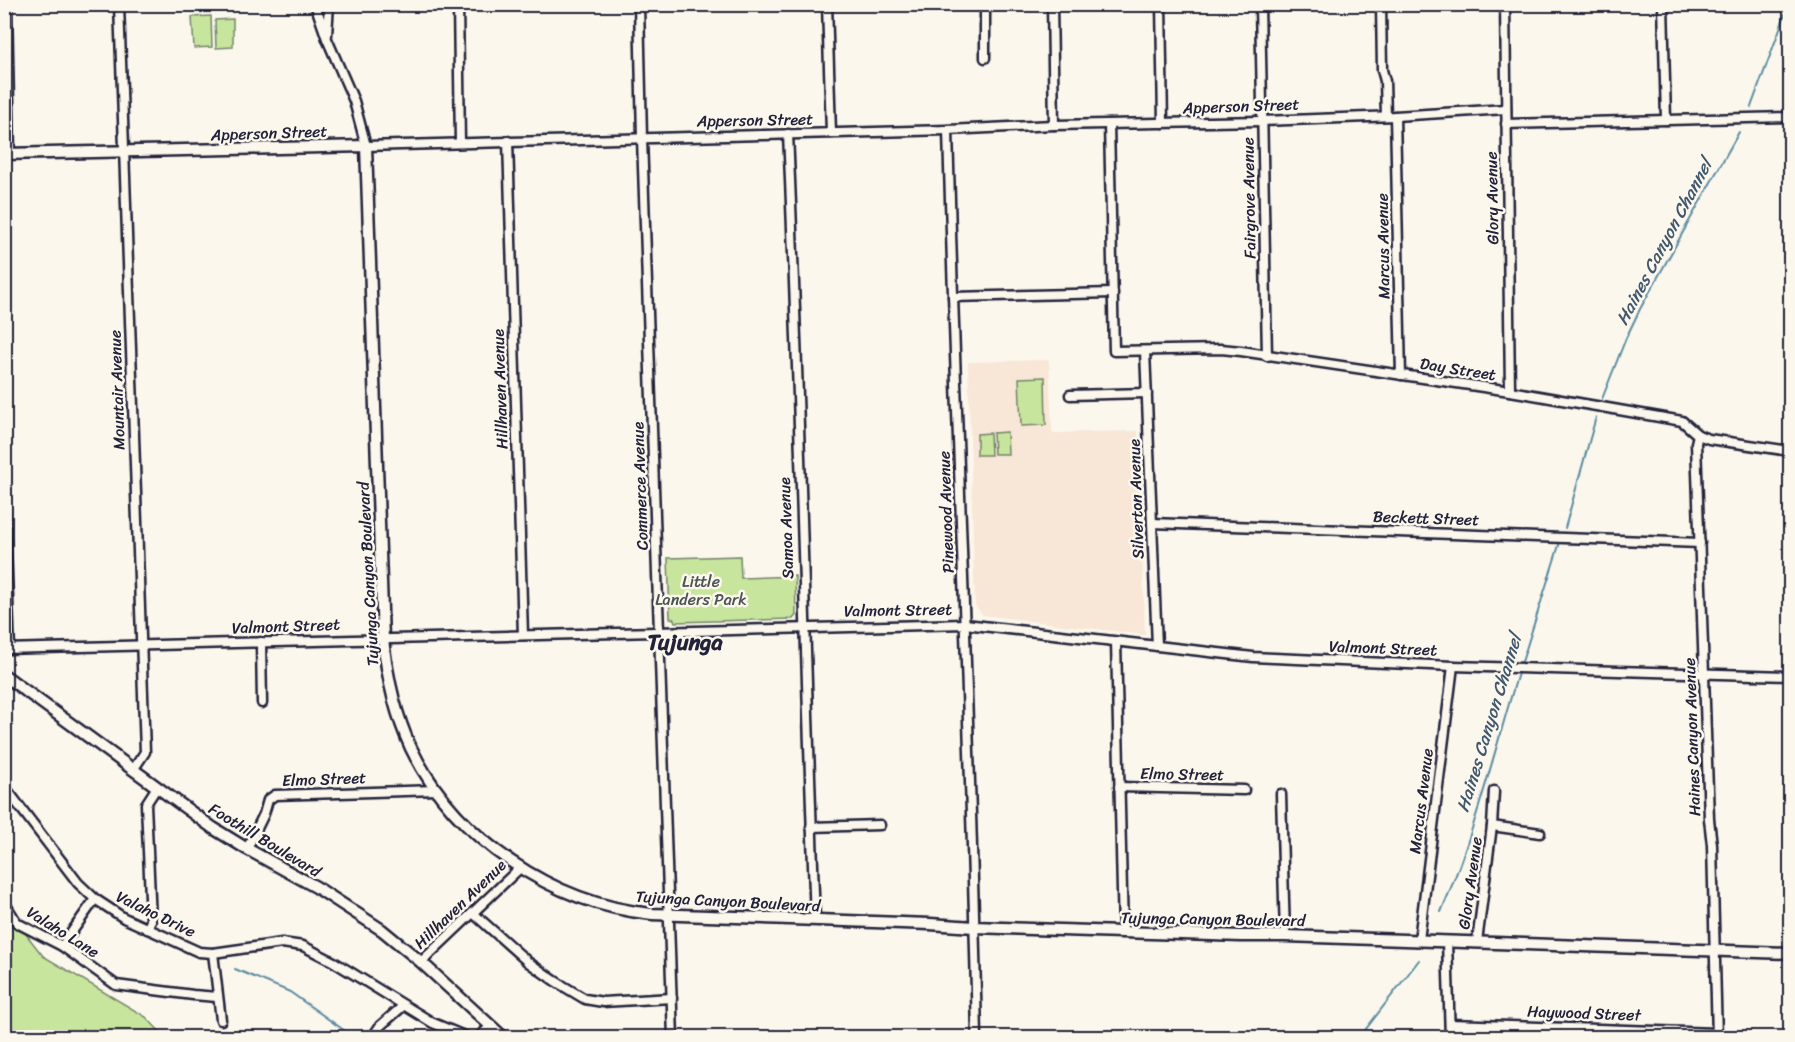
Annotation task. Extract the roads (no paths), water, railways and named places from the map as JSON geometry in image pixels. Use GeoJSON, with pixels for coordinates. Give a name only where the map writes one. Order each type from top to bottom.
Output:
{"type":"FeatureCollection","features":[{"type":"Feature","properties":{"kind":"main road","name":"Apperson Street"},"geometry":{"type":"LineString","coordinates":[[8,154],[366,146]]}},
{"type":"Feature","properties":{"kind":"main road","name":"Tujunga Canyon Boulevard"},"geometry":{"type":"LineString","coordinates":[[366,146],[383,639],[390,684],[411,748],[437,790],[482,839],[521,867],[566,891],[599,904],[634,912],[974,927],[1791,953]]}},
{"type":"Feature","properties":{"kind":"main road","name":"Foothill Boulevard"},"geometry":{"type":"LineString","coordinates":[[4,675],[213,828],[382,930],[421,962],[504,1038]]}},
{"type":"Feature","properties":{"kind":"street"},"geometry":{"type":"LineString","coordinates":[[7,4],[8,154]]}},
{"type":"Feature","properties":{"kind":"street","name":"Mountair Avenue"},"geometry":{"type":"LineString","coordinates":[[119,4],[145,752],[133,770]]}},
{"type":"Feature","properties":{"kind":"street","name":"Tujunga Canyon Boulevard"},"geometry":{"type":"LineString","coordinates":[[315,4],[327,39],[354,101],[366,146]]}},
{"type":"Feature","properties":{"kind":"street"},"geometry":{"type":"LineString","coordinates":[[327,39],[329,4]]}},
{"type":"Feature","properties":{"kind":"street"},"geometry":{"type":"LineString","coordinates":[[458,4],[460,143]]}},
{"type":"Feature","properties":{"kind":"street","name":"Commerce Avenue"},"geometry":{"type":"LineString","coordinates":[[639,4],[673,1038]]}},
{"type":"Feature","properties":{"kind":"street"},"geometry":{"type":"LineString","coordinates":[[827,4],[831,133]]}},
{"type":"Feature","properties":{"kind":"street"},"geometry":{"type":"LineString","coordinates":[[985,58],[985,13],[986,8],[992,4]]}},
{"type":"Feature","properties":{"kind":"street"},"geometry":{"type":"LineString","coordinates":[[1052,4],[1054,125]]}},
{"type":"Feature","properties":{"kind":"street"},"geometry":{"type":"LineString","coordinates":[[1161,4],[1163,123]]}},
{"type":"Feature","properties":{"kind":"street","name":"Fairgrove Avenue"},"geometry":{"type":"LineString","coordinates":[[1260,4],[1267,356]]}},
{"type":"Feature","properties":{"kind":"street","name":"Marcus Avenue"},"geometry":{"type":"LineString","coordinates":[[1381,4],[1382,70],[1391,116],[1401,375]]}},
{"type":"Feature","properties":{"kind":"street","name":"Glory Avenue"},"geometry":{"type":"LineString","coordinates":[[1505,4],[1509,392]]}},
{"type":"Feature","properties":{"kind":"street"},"geometry":{"type":"LineString","coordinates":[[1663,4],[1666,120]]}},
{"type":"Feature","properties":{"kind":"street","name":"Apperson Street"},"geometry":{"type":"LineString","coordinates":[[366,146],[1054,125],[1262,121],[1506,109]]}},
{"type":"Feature","properties":{"kind":"street"},"geometry":{"type":"LineString","coordinates":[[1506,124],[1791,117]]}},
{"type":"Feature","properties":{"kind":"street"},"geometry":{"type":"LineString","coordinates":[[953,297],[1113,294],[1109,124]]}},
{"type":"Feature","properties":{"kind":"street","name":"Pinewood Avenue"},"geometry":{"type":"LineString","coordinates":[[948,130],[976,1038]]}},
{"type":"Feature","properties":{"kind":"street","name":"Samoa Avenue"},"geometry":{"type":"LineString","coordinates":[[788,134],[815,920]]}},
{"type":"Feature","properties":{"kind":"street","name":"Hillhaven Avenue"},"geometry":{"type":"LineString","coordinates":[[508,141],[523,635]]}},
{"type":"Feature","properties":{"kind":"street","name":"Day Street"},"geometry":{"type":"LineString","coordinates":[[1113,294],[1114,351],[1221,349],[1401,375],[1682,421],[1698,435],[1709,439],[1791,451]]}},
{"type":"Feature","properties":{"kind":"street","name":"Silverton Avenue"},"geometry":{"type":"LineString","coordinates":[[1145,351],[1157,646]]}},
{"type":"Feature","properties":{"kind":"street"},"geometry":{"type":"LineString","coordinates":[[1070,395],[1147,393]]}},
{"type":"Feature","properties":{"kind":"street","name":"Haines Canyon Avenue"},"geometry":{"type":"LineString","coordinates":[[1698,435],[1696,443],[1717,1035]]}},
{"type":"Feature","properties":{"kind":"street"},"geometry":{"type":"LineString","coordinates":[[4,496],[7,649]]}},
{"type":"Feature","properties":{"kind":"street","name":"Beckett Street"},"geometry":{"type":"LineString","coordinates":[[1152,523],[1700,543]]}},
{"type":"Feature","properties":{"kind":"street","name":"Valmont Street"},"geometry":{"type":"LineString","coordinates":[[7,649],[965,624],[1253,657],[1453,666],[1791,676]]}},
{"type":"Feature","properties":{"kind":"street"},"geometry":{"type":"LineString","coordinates":[[261,642],[262,703]]}},
{"type":"Feature","properties":{"kind":"street"},"geometry":{"type":"LineString","coordinates":[[1116,642],[1124,932]]}},
{"type":"Feature","properties":{"kind":"street","name":"Marcus Avenue"},"geometry":{"type":"LineString","coordinates":[[1419,940],[1453,666]]}},
{"type":"Feature","properties":{"kind":"street","name":"Valaho Drive"},"geometry":{"type":"LineString","coordinates":[[4,786],[78,883],[95,899],[124,918],[199,952],[213,953],[282,943],[303,946],[334,962],[433,1023],[469,1038]]}},
{"type":"Feature","properties":{"kind":"street"},"geometry":{"type":"LineString","coordinates":[[147,929],[151,921],[146,804],[157,787]]}},
{"type":"Feature","properties":{"kind":"street","name":"Elmo Street"},"geometry":{"type":"LineString","coordinates":[[1119,788],[1244,790]]}},
{"type":"Feature","properties":{"kind":"street","name":"Elmo Street"},"geometry":{"type":"LineString","coordinates":[[247,849],[264,814],[268,800],[275,795],[437,790]]}},
{"type":"Feature","properties":{"kind":"street","name":"Glory Avenue"},"geometry":{"type":"LineString","coordinates":[[1477,942],[1492,826],[1494,791]]}},
{"type":"Feature","properties":{"kind":"street"},"geometry":{"type":"LineString","coordinates":[[1281,794],[1285,936]]}},
{"type":"Feature","properties":{"kind":"street"},"geometry":{"type":"LineString","coordinates":[[812,827],[880,825]]}},
{"type":"Feature","properties":{"kind":"street"},"geometry":{"type":"LineString","coordinates":[[1492,826],[1540,832]]}},
{"type":"Feature","properties":{"kind":"street","name":"Hillhaven Avenue"},"geometry":{"type":"LineString","coordinates":[[421,962],[521,867]]}},
{"type":"Feature","properties":{"kind":"street"},"geometry":{"type":"LineString","coordinates":[[62,946],[95,899]]}},
{"type":"Feature","properties":{"kind":"street","name":"Valaho Lane"},"geometry":{"type":"LineString","coordinates":[[4,902],[15,921],[21,926],[62,946],[116,985],[193,996],[217,997]]}},
{"type":"Feature","properties":{"kind":"street"},"geometry":{"type":"LineString","coordinates":[[473,913],[534,967],[585,999],[603,1002],[672,998]]}},
{"type":"Feature","properties":{"kind":"street"},"geometry":{"type":"LineString","coordinates":[[1447,941],[1450,1038]]}},
{"type":"Feature","properties":{"kind":"street"},"geometry":{"type":"LineString","coordinates":[[213,953],[220,1020]]}},
{"type":"Feature","properties":{"kind":"street"},"geometry":{"type":"LineString","coordinates":[[372,1038],[383,1023],[403,1006]]}},
{"type":"Feature","properties":{"kind":"street","name":"Haywood Street"},"geometry":{"type":"LineString","coordinates":[[1450,1024],[1717,1035]]}},
{"type":"Feature","properties":{"kind":"street"},"geometry":{"type":"LineString","coordinates":[[478,1038],[491,1026]]}},
{"type":"Feature","properties":{"kind":"waterway","name":"Haines Canyon Channel"},"geometry":{"type":"LineString","coordinates":[[1751,107],[1789,4]]}},
{"type":"Feature","properties":{"kind":"waterway","name":"Haines Canyon Channel"},"geometry":{"type":"LineString","coordinates":[[1602,399],[1640,309],[1739,132]]}},
{"type":"Feature","properties":{"kind":"waterway","name":"Haines Canyon Channel"},"geometry":{"type":"LineString","coordinates":[[1565,528],[1596,417]]}},
{"type":"Feature","properties":{"kind":"waterway","name":"Haines Canyon Channel"},"geometry":{"type":"LineString","coordinates":[[1521,665],[1560,542]]}},
{"type":"Feature","properties":{"kind":"waterway","name":"Haines Canyon Channel"},"geometry":{"type":"LineString","coordinates":[[1441,912],[1474,823],[1519,670]]}},
{"type":"Feature","properties":{"kind":"waterway","name":"Haines Canyon Channel"},"geometry":{"type":"LineString","coordinates":[[1359,1038],[1419,960]]}},
{"type":"Feature","properties":{"kind":"waterway","name":"Haines Canyon Channel"},"geometry":{"type":"LineString","coordinates":[[235,969],[290,992],[355,1038]]}},
{"type":"Feature","properties":{"kind":"district","name":"Tujunga"},"geometry":{"type":"Point","coordinates":[685,642]}},
{"type":"Feature","properties":{"kind":"park label","name":"Little Landers Park"},"geometry":{"type":"Point","coordinates":[701,590]}}]}
